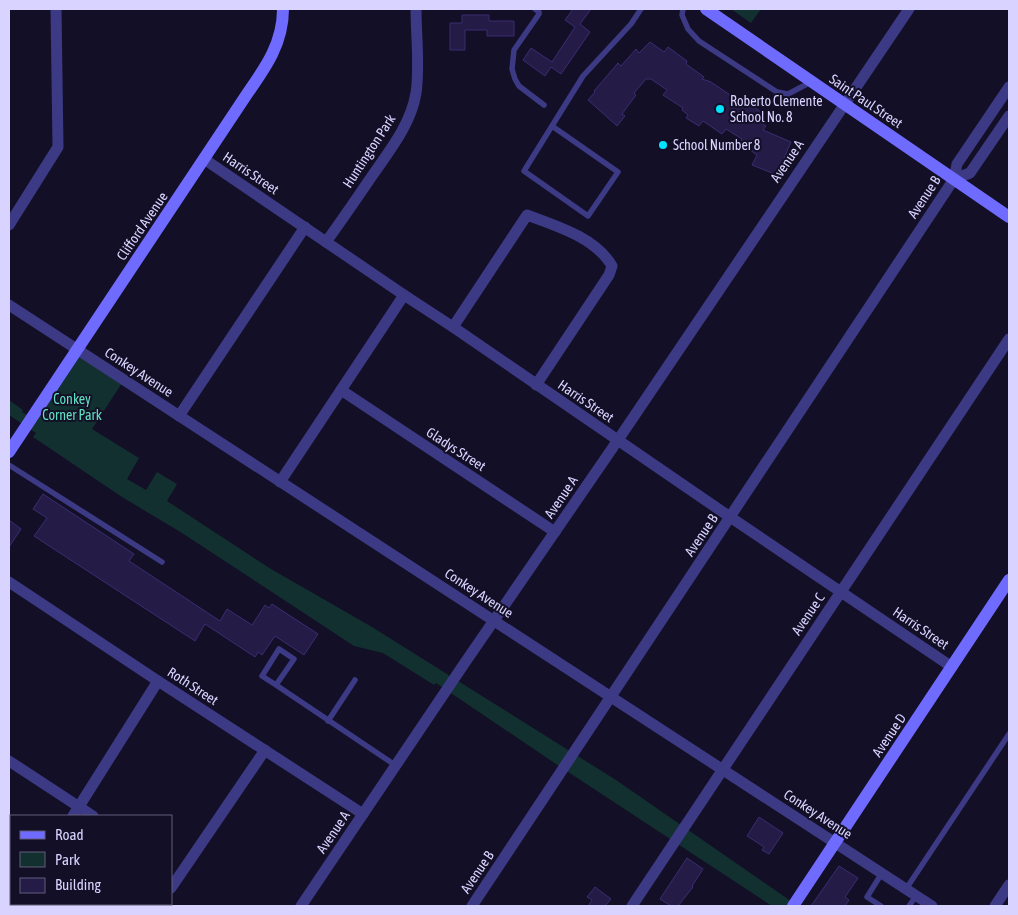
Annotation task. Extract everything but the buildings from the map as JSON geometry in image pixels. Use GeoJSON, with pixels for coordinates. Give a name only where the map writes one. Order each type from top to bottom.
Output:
{"type":"FeatureCollection","features":[{"type":"Feature","properties":{"kind":"main road","name":"Clifford Avenue"},"geometry":{"type":"LineString","coordinates":[[9,452],[274,54],[281,32],[283,9]]}},
{"type":"Feature","properties":{"kind":"main road","name":"Saint Paul Street"},"geometry":{"type":"LineString","coordinates":[[709,10],[1009,217]]}},
{"type":"Feature","properties":{"kind":"main road","name":"Avenue D"},"geometry":{"type":"LineString","coordinates":[[793,906],[1009,580]]}},
{"type":"Feature","properties":{"kind":"street"},"geometry":{"type":"LineString","coordinates":[[9,224],[58,147],[56,9]]}},
{"type":"Feature","properties":{"kind":"street","name":"Huntington Park"},"geometry":{"type":"LineString","coordinates":[[326,242],[406,124],[416,92],[416,9]]}},
{"type":"Feature","properties":{"kind":"street","name":"Avenue A"},"geometry":{"type":"LineString","coordinates":[[301,906],[909,9]]}},
{"type":"Feature","properties":{"kind":"street"},"geometry":{"type":"LineString","coordinates":[[954,179],[957,164],[1009,87]]}},
{"type":"Feature","properties":{"kind":"street"},"geometry":{"type":"LineString","coordinates":[[954,179],[970,173],[1009,116]]}},
{"type":"Feature","properties":{"kind":"street","name":"Harris Street"},"geometry":{"type":"LineString","coordinates":[[204,159],[952,667]]}},
{"type":"Feature","properties":{"kind":"street","name":"Avenue B"},"geometry":{"type":"LineString","coordinates":[[472,906],[954,179]]}},
{"type":"Feature","properties":{"kind":"street"},"geometry":{"type":"LineString","coordinates":[[454,327],[527,215],[570,231],[606,255],[612,269],[536,385]]}},
{"type":"Feature","properties":{"kind":"street"},"geometry":{"type":"LineString","coordinates":[[178,416],[305,227]]}},
{"type":"Feature","properties":{"kind":"street"},"geometry":{"type":"LineString","coordinates":[[280,482],[404,295]]}},
{"type":"Feature","properties":{"kind":"street","name":"Conkey Avenue"},"geometry":{"type":"LineString","coordinates":[[9,306],[932,906]]}},
{"type":"Feature","properties":{"kind":"street","name":"Avenue C"},"geometry":{"type":"LineString","coordinates":[[632,906],[1009,339]]}},
{"type":"Feature","properties":{"kind":"street","name":"Gladys Street"},"geometry":{"type":"LineString","coordinates":[[341,390],[555,532]]}},
{"type":"Feature","properties":{"kind":"street","name":"Roth Street"},"geometry":{"type":"LineString","coordinates":[[9,582],[362,814]]}},
{"type":"Feature","properties":{"kind":"street"},"geometry":{"type":"LineString","coordinates":[[76,812],[158,681]]}},
{"type":"Feature","properties":{"kind":"street"},"geometry":{"type":"LineString","coordinates":[[172,884],[176,870],[265,750]]}},
{"type":"Feature","properties":{"kind":"street"},"geometry":{"type":"LineString","coordinates":[[9,761],[76,812],[89,815]]}},
{"type":"Feature","properties":{"kind":"street"},"geometry":{"type":"LineString","coordinates":[[995,906],[1009,885]]}},
{"type":"Feature","properties":{"kind":"lane"},"geometry":{"type":"LineString","coordinates":[[552,126],[618,172],[588,216],[524,170],[583,76],[631,24],[640,9]]}},
{"type":"Feature","properties":{"kind":"lane"},"geometry":{"type":"LineString","coordinates":[[683,9],[682,15],[688,29],[699,41],[776,92],[788,94],[812,82]]}},
{"type":"Feature","properties":{"kind":"lane"},"geometry":{"type":"LineString","coordinates":[[539,10],[514,50],[512,65],[515,79],[519,86],[544,105]]}},
{"type":"Feature","properties":{"kind":"lane"},"geometry":{"type":"LineString","coordinates":[[9,465],[162,562]]}},
{"type":"Feature","properties":{"kind":"lane"},"geometry":{"type":"LineString","coordinates":[[276,686],[294,659],[279,649],[262,676],[276,686],[395,766]]}},
{"type":"Feature","properties":{"kind":"lane"},"geometry":{"type":"LineString","coordinates":[[328,721],[356,680]]}},
{"type":"Feature","properties":{"kind":"lane"},"geometry":{"type":"LineString","coordinates":[[906,889],[1009,734]]}},
{"type":"Feature","properties":{"kind":"lane"},"geometry":{"type":"LineString","coordinates":[[881,906],[866,897],[882,873]]}},
{"type":"Feature","properties":{"kind":"lane"},"geometry":{"type":"LineString","coordinates":[[909,906],[916,896]]}},
{"type":"Feature","properties":{"kind":"green space"},"geometry":{"type":"Polygon","coordinates":[[[731,9],[761,9],[751,23],[731,9]]]}},
{"type":"Feature","properties":{"kind":"green space","name":"Conkey Corner Park"},"geometry":{"type":"Polygon","coordinates":[[[77,350],[124,380],[92,429],[139,458],[127,479],[146,490],[157,472],[177,484],[167,501],[271,569],[372,627],[616,780],[798,906],[772,906],[436,683],[434,685],[383,653],[354,646],[182,533],[122,497],[33,437],[36,433],[9,415],[9,400],[32,418],[77,350]]]}},
{"type":"Feature","properties":{"kind":"place","name":"Roberto Clemente School No. 8"},"geometry":{"type":"Point","coordinates":[720,109]}},
{"type":"Feature","properties":{"kind":"place","name":"School Number 8"},"geometry":{"type":"Point","coordinates":[663,145]}}]}
